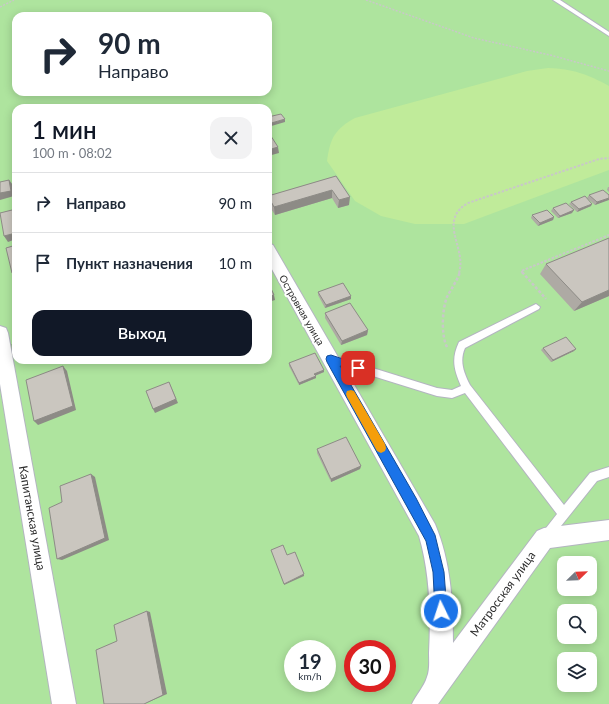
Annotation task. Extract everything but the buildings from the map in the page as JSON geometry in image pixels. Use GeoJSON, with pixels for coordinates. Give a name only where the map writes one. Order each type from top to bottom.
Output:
{"type":"FeatureCollection","features":[{"type":"Feature","properties":{"kind":"street","name":"Островная улица"},"geometry":{"type":"LineString","coordinates":[[272,256],[412,502],[431,539],[438,572],[442,624],[439,681]]}},
{"type":"Feature","properties":{"kind":"street","name":"Капитанская улица"},"geometry":{"type":"LineString","coordinates":[[0,333],[64,704]]}},
{"type":"Feature","properties":{"kind":"street"},"geometry":{"type":"LineString","coordinates":[[544,538],[609,530]]}},
{"type":"Feature","properties":{"kind":"street","name":"Матросская улица"},"geometry":{"type":"LineString","coordinates":[[424,704],[439,681],[544,538]]}},
{"type":"Feature","properties":{"kind":"lane"},"geometry":{"type":"LineString","coordinates":[[556,0],[609,34]]}},
{"type":"Feature","properties":{"kind":"lane"},"geometry":{"type":"LineString","coordinates":[[536,307],[462,345],[457,354],[457,365],[467,388],[563,513]]}},
{"type":"Feature","properties":{"kind":"lane"},"geometry":{"type":"LineString","coordinates":[[331,359],[437,392],[452,394],[467,388]]}},
{"type":"Feature","properties":{"kind":"lane"},"geometry":{"type":"LineString","coordinates":[[544,538],[594,477],[609,472]]}},
{"type":"Feature","properties":{"kind":"path"},"geometry":{"type":"LineString","coordinates":[[0,7],[14,0]]}},
{"type":"Feature","properties":{"kind":"path"},"geometry":{"type":"LineString","coordinates":[[366,0],[474,38],[550,55],[609,71]]}},
{"type":"Feature","properties":{"kind":"path"},"geometry":{"type":"LineString","coordinates":[[457,365],[445,343],[443,315],[447,298],[458,278],[461,267],[460,252],[453,219],[456,213],[463,205],[468,203],[609,158]]}},
{"type":"Feature","properties":{"kind":"path"},"geometry":{"type":"LineString","coordinates":[[536,307],[548,301],[522,270],[609,235]]}},
{"type":"Feature","properties":{"kind":"green space"},"geometry":{"type":"Polygon","coordinates":[[[0,0],[609,0],[609,704],[0,704],[0,0]]]}},
{"type":"Feature","properties":{"kind":"green space"},"geometry":{"type":"Polygon","coordinates":[[[548,68],[580,73],[609,86],[609,170],[464,224],[415,224],[381,216],[355,201],[327,161],[332,140],[338,130],[355,118],[527,71],[548,68]]]}},
{"type":"Feature","properties":{"kind":"slow traffic"},"geometry":{"type":"LineString","coordinates":[[351,394],[381,448]]}},
{"type":"Feature","properties":{"kind":"route"},"geometry":{"type":"LineString","coordinates":[[358,368],[331,359],[412,502],[431,539],[438,572],[441,611]]}}]}
